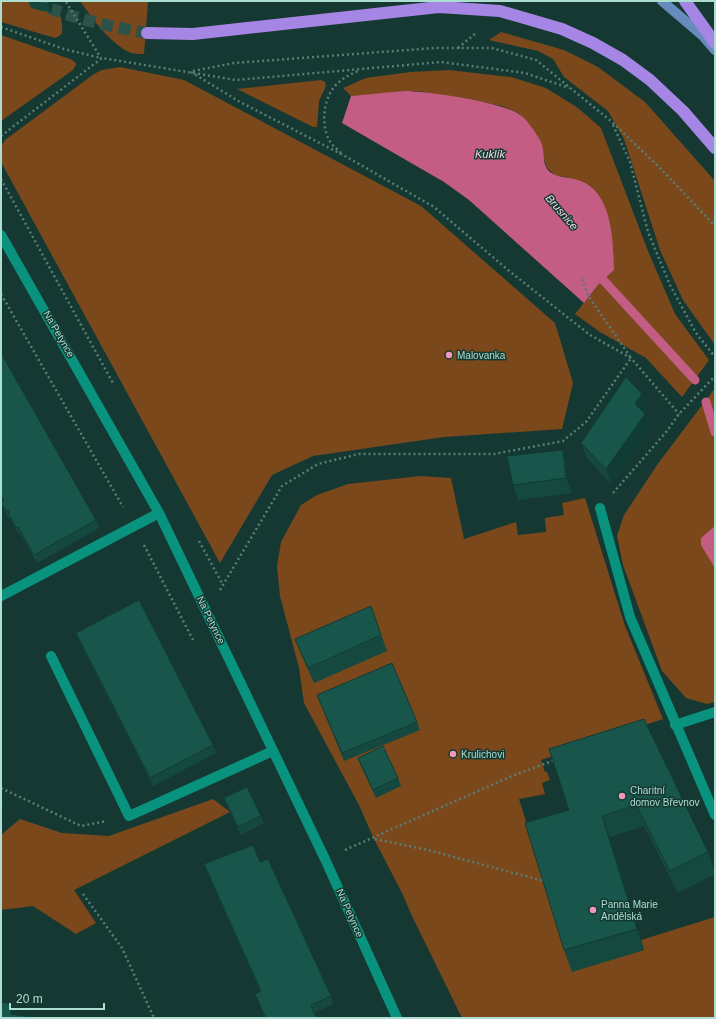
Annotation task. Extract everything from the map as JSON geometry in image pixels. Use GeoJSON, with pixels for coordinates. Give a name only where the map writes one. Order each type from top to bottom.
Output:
{"type":"FeatureCollection","features":[{"type":"Feature","properties":{"kind":"highway"},"geometry":{"type":"LineString","coordinates":[[685,1],[715,43]]}},
{"type":"Feature","properties":{"kind":"highway"},"geometry":{"type":"LineString","coordinates":[[147,33],[193,34],[439,7],[500,11],[530,18],[562,29],[593,43],[623,60],[650,80],[684,110],[715,148]]}},
{"type":"Feature","properties":{"kind":"main road"},"geometry":{"type":"LineString","coordinates":[[662,1],[703,36],[715,50]]}},
{"type":"Feature","properties":{"kind":"street","name":"Na Petynce"},"geometry":{"type":"LineString","coordinates":[[1,235],[159,513],[325,858],[397,1018]]}},
{"type":"Feature","properties":{"kind":"street"},"geometry":{"type":"LineString","coordinates":[[600,508],[630,617],[675,725],[715,815]]}},
{"type":"Feature","properties":{"kind":"street"},"geometry":{"type":"LineString","coordinates":[[1,596],[159,513]]}},
{"type":"Feature","properties":{"kind":"street"},"geometry":{"type":"LineString","coordinates":[[51,656],[130,816],[274,751]]}},
{"type":"Feature","properties":{"kind":"street"},"geometry":{"type":"LineString","coordinates":[[675,725],[715,712]]}},
{"type":"Feature","properties":{"kind":"path"},"geometry":{"type":"LineString","coordinates":[[66,2],[102,58]]}},
{"type":"Feature","properties":{"kind":"path"},"geometry":{"type":"LineString","coordinates":[[1,27],[64,49],[102,58],[236,80],[441,62],[525,73],[569,88]]}},
{"type":"Feature","properties":{"kind":"path"},"geometry":{"type":"LineString","coordinates":[[191,72],[234,63],[435,48],[492,48],[536,60],[612,122],[660,168],[715,226]]}},
{"type":"Feature","properties":{"kind":"path"},"geometry":{"type":"LineString","coordinates":[[1,136],[102,58]]}},
{"type":"Feature","properties":{"kind":"path"},"geometry":{"type":"LineString","coordinates":[[345,156],[329,140],[325,121],[325,111],[328,98],[338,82],[361,70]]}},
{"type":"Feature","properties":{"kind":"path"},"geometry":{"type":"LineString","coordinates":[[191,72],[240,102],[345,156],[434,207],[508,270],[590,335],[631,358]]}},
{"type":"Feature","properties":{"kind":"path"},"geometry":{"type":"LineString","coordinates":[[612,122],[630,162],[648,232],[670,285],[696,334],[715,357]]}},
{"type":"Feature","properties":{"kind":"path"},"geometry":{"type":"LineString","coordinates":[[1,179],[116,389]]}},
{"type":"Feature","properties":{"kind":"path"},"geometry":{"type":"LineString","coordinates":[[581,276],[589,297],[631,358],[679,414]]}},
{"type":"Feature","properties":{"kind":"path"},"geometry":{"type":"LineString","coordinates":[[1,294],[134,526],[197,646]]}},
{"type":"Feature","properties":{"kind":"path"},"geometry":{"type":"LineString","coordinates":[[206,610],[223,586],[282,486],[318,464],[359,454],[494,454],[563,441],[586,422],[631,358]]}},
{"type":"Feature","properties":{"kind":"path"},"geometry":{"type":"LineString","coordinates":[[600,508],[667,431],[679,414],[715,376]]}},
{"type":"Feature","properties":{"kind":"path"},"geometry":{"type":"LineString","coordinates":[[196,536],[223,586]]}},
{"type":"Feature","properties":{"kind":"path"},"geometry":{"type":"LineString","coordinates":[[325,858],[374,838],[512,776],[560,758]]}},
{"type":"Feature","properties":{"kind":"path"},"geometry":{"type":"LineString","coordinates":[[1,788],[81,826],[130,816]]}},
{"type":"Feature","properties":{"kind":"path"},"geometry":{"type":"LineString","coordinates":[[374,838],[436,852],[544,881]]}},
{"type":"Feature","properties":{"kind":"path"},"geometry":{"type":"LineString","coordinates":[[83,894],[122,948],[154,1018]]}},
{"type":"Feature","properties":{"kind":"shaded area"},"geometry":{"type":"Polygon","coordinates":[[[1,1],[32,1],[50,13],[53,4],[58,9],[60,16],[62,29],[61,34],[55,38],[1,22],[1,1]]]}},
{"type":"Feature","properties":{"kind":"shaded area"},"geometry":{"type":"Polygon","coordinates":[[[80,1],[148,1],[144,54],[131,53],[116,44],[102,30],[80,1]]]}},
{"type":"Feature","properties":{"kind":"shaded area"},"geometry":{"type":"Polygon","coordinates":[[[501,32],[564,50],[598,67],[645,102],[715,181],[715,345],[683,300],[660,250],[624,139],[608,111],[564,77],[553,59],[538,51],[489,40],[501,32]]]}},
{"type":"Feature","properties":{"kind":"shaded area"},"geometry":{"type":"Polygon","coordinates":[[[1,35],[70,59],[75,62],[76,65],[73,70],[1,121],[1,35]]]}},
{"type":"Feature","properties":{"kind":"shaded area"},"geometry":{"type":"Polygon","coordinates":[[[120,67],[184,80],[421,206],[555,323],[573,383],[562,429],[444,437],[313,456],[272,475],[220,563],[1,162],[1,147],[5,140],[94,74],[102,70],[120,67]]]}},
{"type":"Feature","properties":{"kind":"shaded area"},"geometry":{"type":"Polygon","coordinates":[[[449,70],[511,77],[546,88],[578,108],[601,128],[648,251],[675,314],[709,360],[682,397],[646,358],[600,332],[575,314],[598,285],[614,270],[566,177],[556,176],[547,168],[544,159],[520,114],[502,106],[418,91],[351,96],[343,88],[366,78],[410,72],[449,70]]]}},
{"type":"Feature","properties":{"kind":"shaded area"},"geometry":{"type":"Polygon","coordinates":[[[321,80],[325,82],[326,86],[319,101],[317,127],[313,127],[237,89],[321,80]]]}},
{"type":"Feature","properties":{"kind":"shaded area"},"geometry":{"type":"Polygon","coordinates":[[[715,388],[715,702],[707,704],[686,698],[662,671],[623,565],[617,536],[624,515],[657,465],[715,388]]]}},
{"type":"Feature","properties":{"kind":"shaded area"},"geometry":{"type":"Polygon","coordinates":[[[421,476],[451,478],[464,539],[516,522],[518,535],[546,532],[545,518],[564,515],[562,503],[585,498],[625,626],[663,719],[541,760],[545,772],[547,772],[550,780],[542,783],[545,794],[519,799],[572,971],[644,950],[641,940],[715,917],[715,1018],[462,1018],[403,895],[373,837],[359,805],[304,703],[299,668],[280,596],[277,566],[281,542],[301,505],[317,495],[348,484],[421,476]]]}},
{"type":"Feature","properties":{"kind":"shaded area"},"geometry":{"type":"Polygon","coordinates":[[[213,799],[230,812],[74,890],[96,923],[76,934],[33,906],[1,910],[1,835],[20,819],[62,833],[109,836],[213,799]]]}},
{"type":"Feature","properties":{"kind":"water","name":"Kuklík"},"geometry":{"type":"Polygon","coordinates":[[[404,91],[446,95],[481,101],[497,105],[519,114],[528,122],[542,143],[544,162],[547,169],[557,176],[578,180],[590,186],[598,195],[605,206],[609,218],[613,245],[614,270],[598,285],[584,303],[469,200],[444,182],[342,123],[351,96],[404,91]]]}},
{"type":"Feature","properties":{"kind":"water"},"geometry":{"type":"Polygon","coordinates":[[[715,526],[715,568],[701,545],[701,538],[715,526]]]}},
{"type":"Feature","properties":{"kind":"building"},"geometry":{"type":"Polygon","coordinates":[[[30,1],[49,1],[48,5],[30,1]]]}},
{"type":"Feature","properties":{"kind":"building"},"geometry":{"type":"Polygon","coordinates":[[[1,353],[96,520],[34,555],[18,527],[16,528],[8,513],[10,512],[8,510],[6,511],[1,503],[4,501],[1,496],[1,353]]]}},
{"type":"Feature","properties":{"kind":"building"},"geometry":{"type":"Polygon","coordinates":[[[626,377],[642,394],[635,404],[645,414],[606,469],[581,443],[626,377]]]}},
{"type":"Feature","properties":{"kind":"building"},"geometry":{"type":"Polygon","coordinates":[[[563,450],[566,478],[513,485],[507,456],[563,450]]]}},
{"type":"Feature","properties":{"kind":"building"},"geometry":{"type":"Polygon","coordinates":[[[139,600],[213,745],[150,778],[76,633],[139,600]]]}},
{"type":"Feature","properties":{"kind":"building"},"geometry":{"type":"Polygon","coordinates":[[[371,606],[381,635],[308,668],[295,639],[371,606]]]}},
{"type":"Feature","properties":{"kind":"building"},"geometry":{"type":"Polygon","coordinates":[[[392,663],[417,722],[342,753],[317,695],[392,663]]]}},
{"type":"Feature","properties":{"kind":"building"},"geometry":{"type":"Polygon","coordinates":[[[644,719],[708,852],[670,871],[636,805],[602,816],[637,929],[564,950],[525,823],[569,810],[549,749],[644,719]]]}},
{"type":"Feature","properties":{"kind":"building"},"geometry":{"type":"Polygon","coordinates":[[[383,746],[398,778],[373,790],[358,758],[383,746]]]}},
{"type":"Feature","properties":{"kind":"building"},"geometry":{"type":"Polygon","coordinates":[[[247,787],[261,816],[238,827],[224,798],[247,787]]]}},
{"type":"Feature","properties":{"kind":"building"},"geometry":{"type":"Polygon","coordinates":[[[253,845],[260,862],[268,859],[331,996],[311,1005],[316,1018],[266,1018],[255,994],[261,991],[204,864],[253,845]]]}},
{"type":"Feature","properties":{"kind":"building"},"geometry":{"type":"Polygon","coordinates":[[[1,1002],[12,1004],[11,1014],[38,1018],[1,1018],[1,1002]]]}},
{"type":"Feature","properties":{"kind":"waterway","name":"Brusnice"},"geometry":{"type":"LineString","coordinates":[[595,271],[695,380]]}},
{"type":"Feature","properties":{"kind":"waterway","name":"Brusnice"},"geometry":{"type":"LineString","coordinates":[[706,402],[715,432]]}},
{"type":"Feature","properties":{"kind":"tunnel"},"geometry":{"type":"LineString","coordinates":[[33,1],[75,17],[147,33]]}},
{"type":"Feature","properties":{"kind":"place","name":"Malovanka"},"geometry":{"type":"Point","coordinates":[449,355]}},
{"type":"Feature","properties":{"kind":"place","name":"Krulichovi"},"geometry":{"type":"Point","coordinates":[453,754]}},
{"type":"Feature","properties":{"kind":"place","name":"Charitní domov Břevnov"},"geometry":{"type":"Point","coordinates":[622,796]}},
{"type":"Feature","properties":{"kind":"place","name":"Panna Marie Andělská"},"geometry":{"type":"Point","coordinates":[593,910]}}]}
